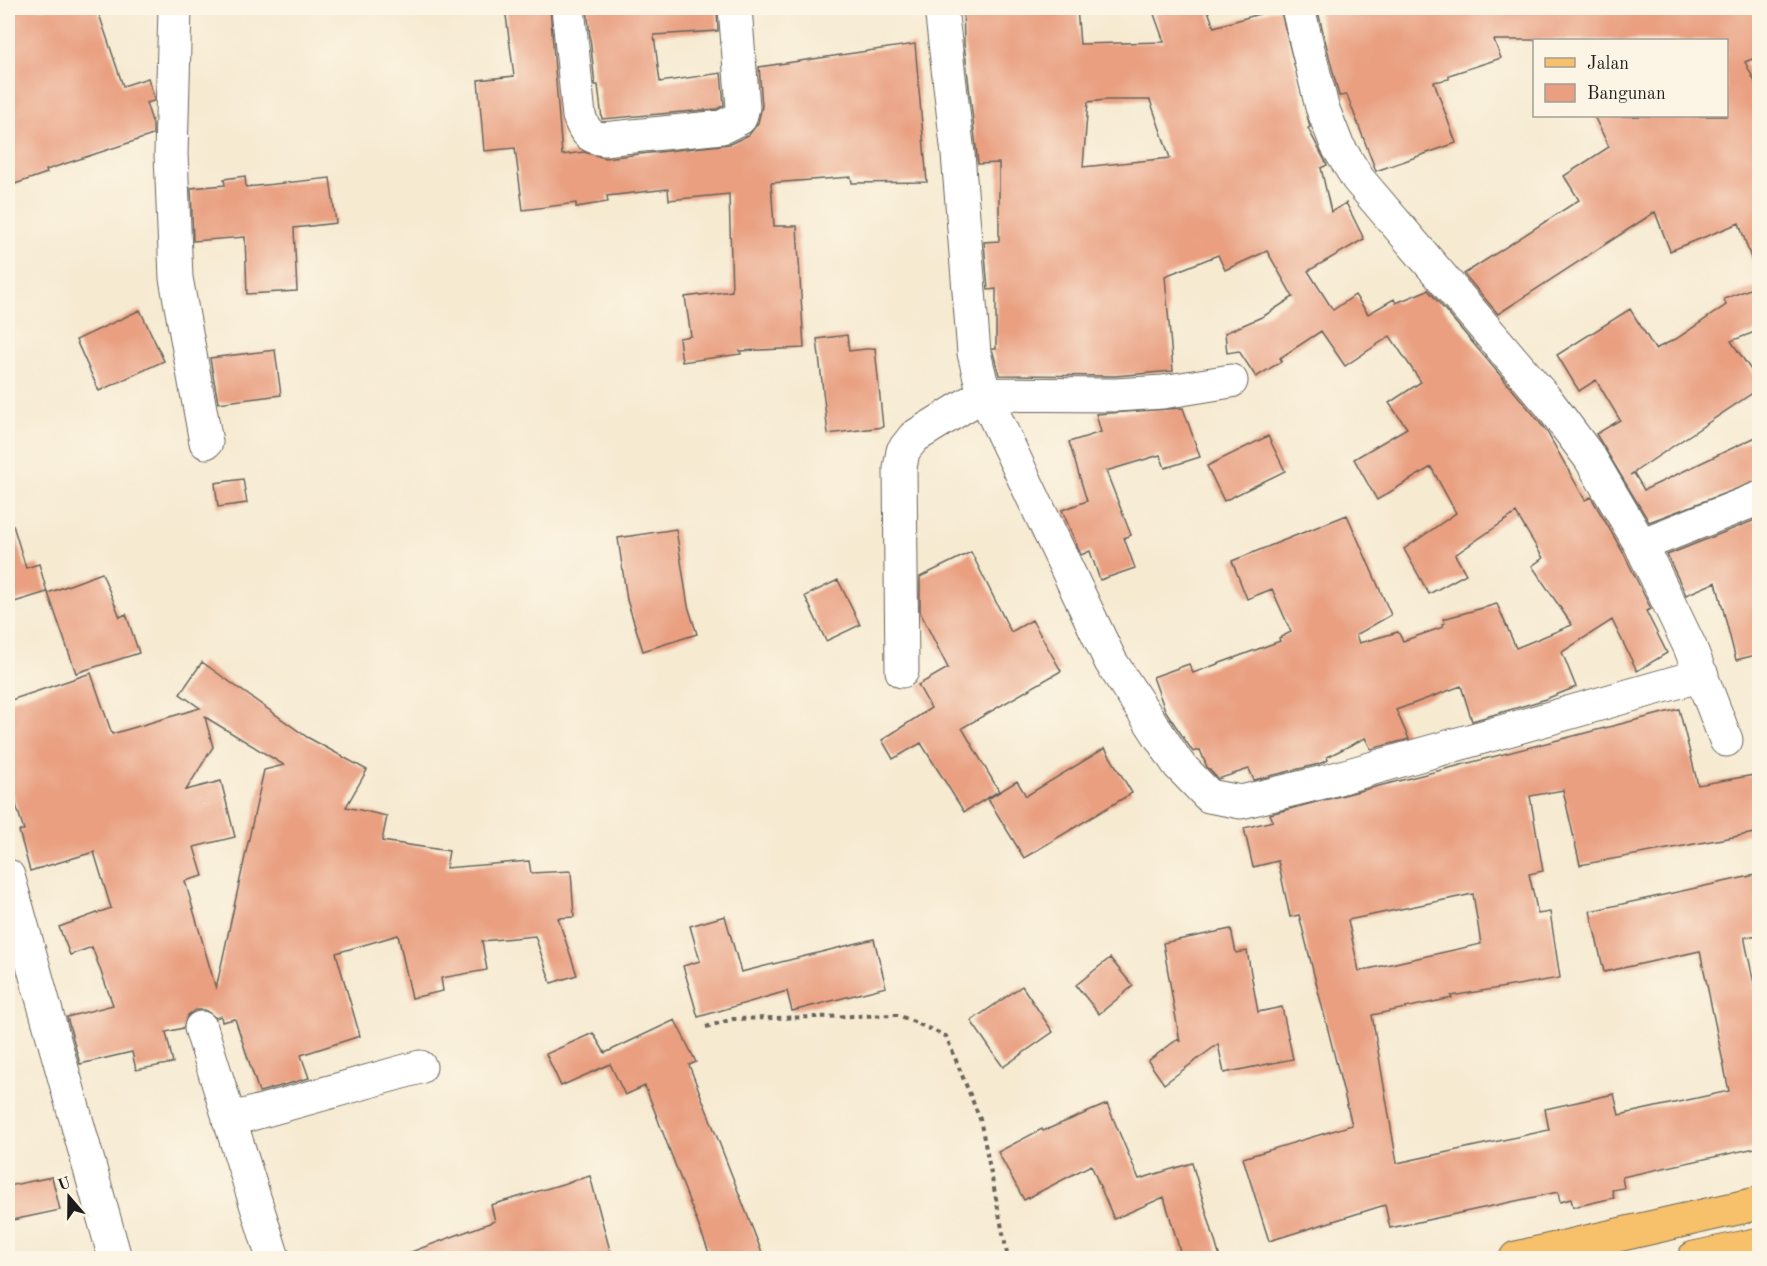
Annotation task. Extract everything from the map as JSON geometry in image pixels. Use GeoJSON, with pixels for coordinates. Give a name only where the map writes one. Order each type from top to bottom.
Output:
{"type":"FeatureCollection","features":[{"type":"Feature","properties":{"kind":"main road"},"geometry":{"type":"LineString","coordinates":[[1516,1258],[1760,1203]]}},
{"type":"Feature","properties":{"kind":"main road"},"geometry":{"type":"LineString","coordinates":[[1669,1225],[1673,1258]]}},
{"type":"Feature","properties":{"kind":"main road"},"geometry":{"type":"LineString","coordinates":[[1694,1258],[1760,1244]]}},
{"type":"Feature","properties":{"kind":"street"},"geometry":{"type":"LineString","coordinates":[[175,8],[171,154],[176,278],[206,442]]}},
{"type":"Feature","properties":{"kind":"street"},"geometry":{"type":"LineString","coordinates":[[568,8],[579,116],[584,130],[592,138],[603,140],[722,127],[740,118],[743,107],[735,8]]}},
{"type":"Feature","properties":{"kind":"street"},"geometry":{"type":"LineString","coordinates":[[941,8],[959,165],[974,353],[984,394],[1111,662],[1172,756],[1209,795],[1241,802],[1324,782],[1702,675]]}},
{"type":"Feature","properties":{"kind":"street"},"geometry":{"type":"LineString","coordinates":[[1298,8],[1322,107],[1337,145],[1358,179],[1549,403],[1590,458],[1641,545],[1702,675],[1726,740]]}},
{"type":"Feature","properties":{"kind":"street"},"geometry":{"type":"LineString","coordinates":[[902,671],[900,468],[903,451],[914,436],[984,394],[1116,395],[1163,392],[1231,381]]}},
{"type":"Feature","properties":{"kind":"street"},"geometry":{"type":"LineString","coordinates":[[1641,545],[1760,498]]}},
{"type":"Feature","properties":{"kind":"street"},"geometry":{"type":"LineString","coordinates":[[8,876],[115,1258]]}},
{"type":"Feature","properties":{"kind":"street"},"geometry":{"type":"LineString","coordinates":[[201,1028],[273,1258]]}},
{"type":"Feature","properties":{"kind":"street"},"geometry":{"type":"LineString","coordinates":[[229,1120],[420,1066]]}},
{"type":"Feature","properties":{"kind":"path"},"geometry":{"type":"LineString","coordinates":[[706,1027],[733,1019],[898,1015],[946,1036],[980,1119],[1008,1258]]}},
{"type":"Feature","properties":{"kind":"building"},"geometry":{"type":"Polygon","coordinates":[[[8,8],[97,8],[123,86],[148,78],[154,97],[154,101],[146,103],[153,124],[153,135],[46,170],[47,173],[12,185],[8,170],[8,8]]]}},
{"type":"Feature","properties":{"kind":"building"},"geometry":{"type":"Polygon","coordinates":[[[505,8],[550,8],[562,155],[584,152],[605,158],[730,144],[749,135],[758,123],[762,106],[759,67],[915,44],[927,182],[852,183],[851,177],[771,183],[774,226],[797,226],[804,348],[740,351],[741,354],[682,362],[679,338],[691,336],[685,297],[732,291],[729,194],[669,200],[668,189],[607,196],[608,202],[576,207],[576,203],[523,210],[515,148],[484,151],[478,80],[514,76],[505,8]]]}},
{"type":"Feature","properties":{"kind":"building"},"geometry":{"type":"Polygon","coordinates":[[[587,8],[717,8],[718,31],[654,35],[660,82],[721,73],[724,105],[717,109],[602,119],[598,85],[595,85],[587,8]]]}},
{"type":"Feature","properties":{"kind":"building"},"geometry":{"type":"Polygon","coordinates":[[[963,8],[1077,8],[1080,44],[1164,42],[1154,14],[1172,8],[1207,8],[1214,27],[1280,8],[1310,127],[1308,128],[1327,165],[1321,168],[1331,212],[1346,203],[1364,239],[1308,271],[1333,310],[1355,295],[1368,314],[1394,299],[1396,303],[1428,290],[1547,432],[1585,500],[1591,497],[1624,554],[1651,609],[1646,611],[1667,653],[1637,671],[1612,620],[1562,652],[1576,687],[1543,700],[1472,721],[1461,686],[1396,710],[1409,739],[1371,749],[1365,738],[1327,757],[1328,760],[1319,764],[1254,780],[1249,769],[1218,779],[1207,767],[1200,750],[1193,752],[1165,710],[1153,677],[1189,664],[1193,673],[1280,641],[1279,638],[1291,632],[1272,589],[1247,599],[1232,561],[1347,515],[1391,615],[1356,635],[1359,643],[1398,632],[1403,641],[1443,627],[1442,624],[1445,623],[1443,619],[1497,604],[1516,648],[1572,625],[1532,566],[1543,558],[1516,513],[1455,555],[1466,574],[1429,594],[1404,549],[1456,513],[1431,467],[1377,500],[1354,459],[1407,428],[1389,403],[1421,382],[1390,336],[1345,366],[1321,331],[1280,358],[1282,361],[1256,377],[1239,351],[1227,353],[1225,333],[1264,316],[1293,297],[1267,251],[1225,270],[1218,255],[1165,276],[1173,371],[1115,376],[999,375],[992,349],[996,349],[996,289],[988,290],[984,242],[999,241],[999,163],[978,164],[964,43],[963,8]],[[1150,100],[1088,102],[1083,167],[1170,158],[1150,100]]]}},
{"type":"Feature","properties":{"kind":"building"},"geometry":{"type":"Polygon","coordinates":[[[1317,8],[1760,8],[1760,56],[1745,62],[1760,92],[1760,272],[1756,273],[1739,223],[1670,251],[1655,212],[1498,314],[1464,274],[1579,200],[1564,176],[1609,147],[1594,117],[1728,117],[1728,39],[1494,40],[1501,58],[1449,75],[1449,79],[1434,82],[1456,143],[1376,171],[1347,95],[1339,96],[1317,8]]]}},
{"type":"Feature","properties":{"kind":"building"},"geometry":{"type":"Polygon","coordinates":[[[245,176],[246,187],[330,178],[336,223],[294,228],[297,291],[247,294],[245,237],[193,241],[191,188],[225,185],[224,179],[245,176]]]}},
{"type":"Feature","properties":{"kind":"building"},"geometry":{"type":"Polygon","coordinates":[[[1760,285],[1760,330],[1731,341],[1760,383],[1760,388],[1630,475],[1634,473],[1644,490],[1760,435],[1760,480],[1649,522],[1596,434],[1620,420],[1596,380],[1579,391],[1557,355],[1630,309],[1655,349],[1676,339],[1726,305],[1724,299],[1760,285]]]}},
{"type":"Feature","properties":{"kind":"building"},"geometry":{"type":"Polygon","coordinates":[[[140,310],[164,361],[99,391],[76,340],[140,310]]]}},
{"type":"Feature","properties":{"kind":"building"},"geometry":{"type":"Polygon","coordinates":[[[847,335],[849,351],[875,348],[883,427],[828,434],[817,339],[847,335]]]}},
{"type":"Feature","properties":{"kind":"building"},"geometry":{"type":"Polygon","coordinates":[[[275,350],[281,395],[218,403],[210,358],[275,350]]]}},
{"type":"Feature","properties":{"kind":"building"},"geometry":{"type":"Polygon","coordinates":[[[1183,408],[1200,457],[1165,468],[1160,455],[1106,471],[1131,535],[1124,538],[1135,568],[1100,580],[1090,551],[1081,555],[1062,510],[1087,501],[1069,442],[1101,432],[1096,414],[1183,408]]]}},
{"type":"Feature","properties":{"kind":"building"},"geometry":{"type":"Polygon","coordinates":[[[1268,436],[1285,471],[1224,501],[1207,466],[1268,436]]]}},
{"type":"Feature","properties":{"kind":"building"},"geometry":{"type":"Polygon","coordinates":[[[243,479],[247,503],[218,507],[215,483],[243,479]]]}},
{"type":"Feature","properties":{"kind":"building"},"geometry":{"type":"Polygon","coordinates":[[[1760,518],[1760,654],[1736,660],[1716,582],[1686,595],[1667,555],[1760,518]]]}},
{"type":"Feature","properties":{"kind":"building"},"geometry":{"type":"Polygon","coordinates":[[[13,525],[26,568],[39,564],[47,592],[8,604],[8,526],[13,525]]]}},
{"type":"Feature","properties":{"kind":"building"},"geometry":{"type":"Polygon","coordinates":[[[676,529],[688,606],[697,634],[643,651],[627,600],[618,538],[676,529]]]}},
{"type":"Feature","properties":{"kind":"building"},"geometry":{"type":"Polygon","coordinates":[[[971,552],[1011,632],[1032,620],[1061,671],[962,728],[999,791],[964,812],[921,743],[893,759],[882,740],[931,708],[918,685],[948,668],[920,612],[920,577],[971,552]]]}},
{"type":"Feature","properties":{"kind":"building"},"geometry":{"type":"Polygon","coordinates":[[[102,573],[120,617],[126,614],[139,653],[76,673],[48,593],[102,573]]]}},
{"type":"Feature","properties":{"kind":"building"},"geometry":{"type":"Polygon","coordinates":[[[838,580],[860,625],[826,641],[805,596],[838,580]]]}},
{"type":"Feature","properties":{"kind":"building"},"geometry":{"type":"Polygon","coordinates":[[[202,662],[307,737],[367,770],[346,807],[387,816],[382,841],[449,851],[446,868],[529,861],[531,873],[571,871],[574,917],[558,918],[577,975],[551,983],[535,936],[482,941],[487,970],[441,978],[443,991],[412,998],[398,935],[336,953],[360,1036],[301,1055],[309,1078],[259,1092],[235,1019],[222,1022],[221,1016],[216,1018],[205,1010],[195,1010],[188,1015],[183,1028],[166,1032],[173,1063],[136,1070],[132,1052],[80,1064],[67,1017],[113,1005],[92,947],[70,955],[59,927],[111,908],[94,852],[30,871],[19,831],[24,830],[8,780],[8,701],[91,673],[112,734],[200,708],[180,694],[202,662]],[[205,717],[213,747],[186,790],[221,781],[235,837],[194,847],[203,876],[185,881],[216,989],[264,770],[284,765],[205,717]]]}},
{"type":"Feature","properties":{"kind":"building"},"geometry":{"type":"Polygon","coordinates":[[[1679,709],[1698,785],[1760,774],[1760,832],[1580,865],[1563,790],[1530,796],[1543,871],[1529,874],[1538,914],[1550,912],[1560,978],[1451,996],[1452,998],[1372,1015],[1397,1163],[1549,1130],[1545,1109],[1614,1094],[1619,1115],[1729,1091],[1700,951],[1604,972],[1590,911],[1760,874],[1760,935],[1745,937],[1745,941],[1760,1012],[1760,1147],[1622,1177],[1624,1188],[1612,1190],[1614,1198],[1573,1207],[1571,1199],[1560,1202],[1558,1192],[1390,1228],[1385,1205],[1269,1241],[1243,1158],[1352,1125],[1299,915],[1290,917],[1278,861],[1253,867],[1244,828],[1273,821],[1270,814],[1679,709]],[[1473,894],[1348,920],[1359,971],[1481,944],[1473,894]]]}},
{"type":"Feature","properties":{"kind":"building"},"geometry":{"type":"Polygon","coordinates":[[[1105,748],[1132,793],[1024,858],[988,799],[1017,781],[1026,796],[1105,748]]]}},
{"type":"Feature","properties":{"kind":"building"},"geometry":{"type":"Polygon","coordinates":[[[725,916],[741,972],[874,939],[886,987],[792,1011],[787,991],[698,1017],[683,966],[700,961],[690,926],[725,916]]]}},
{"type":"Feature","properties":{"kind":"building"},"geometry":{"type":"Polygon","coordinates":[[[1231,929],[1236,953],[1247,951],[1258,1012],[1282,1007],[1293,1059],[1224,1073],[1218,1044],[1164,1084],[1148,1061],[1178,1039],[1180,1042],[1163,943],[1231,929]]]}},
{"type":"Feature","properties":{"kind":"building"},"geometry":{"type":"Polygon","coordinates":[[[1110,958],[1133,986],[1099,1014],[1076,985],[1110,958]]]}},
{"type":"Feature","properties":{"kind":"building"},"geometry":{"type":"Polygon","coordinates":[[[1022,986],[1053,1032],[1003,1067],[971,1021],[1022,986]]]}},
{"type":"Feature","properties":{"kind":"building"},"geometry":{"type":"Polygon","coordinates":[[[675,1020],[696,1062],[689,1065],[764,1258],[711,1258],[645,1086],[625,1095],[610,1064],[561,1086],[546,1054],[593,1033],[605,1053],[675,1020]]]}},
{"type":"Feature","properties":{"kind":"building"},"geometry":{"type":"Polygon","coordinates":[[[1107,1104],[1139,1179],[1192,1163],[1220,1258],[1182,1258],[1164,1197],[1114,1219],[1091,1165],[1024,1200],[998,1152],[1042,1129],[1043,1131],[1107,1104]]]}},
{"type":"Feature","properties":{"kind":"building"},"geometry":{"type":"Polygon","coordinates":[[[590,1176],[612,1258],[400,1258],[400,1256],[495,1221],[491,1205],[590,1176]]]}},
{"type":"Feature","properties":{"kind":"building"},"geometry":{"type":"Polygon","coordinates":[[[52,1177],[60,1210],[8,1221],[8,1186],[52,1177]]]}}]}
